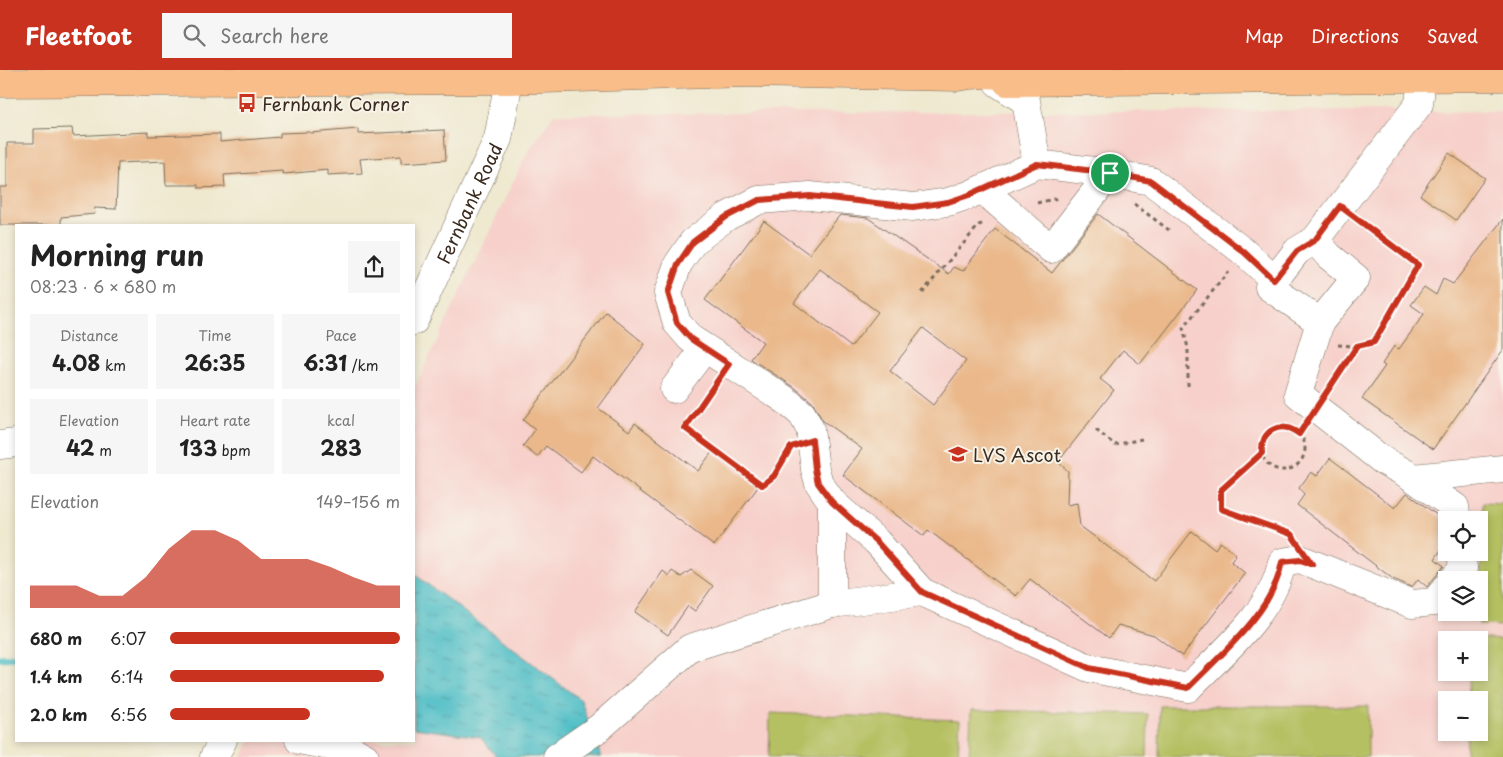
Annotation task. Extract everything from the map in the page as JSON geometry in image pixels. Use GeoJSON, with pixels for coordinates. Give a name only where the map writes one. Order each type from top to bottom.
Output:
{"type":"FeatureCollection","features":[{"type":"Feature","properties":{"kind":"main road"},"geometry":{"type":"LineString","coordinates":[[0,83],[509,80],[748,73],[872,72],[957,77],[973,74],[1003,74],[1025,90]]}},
{"type":"Feature","properties":{"kind":"main road"},"geometry":{"type":"LineString","coordinates":[[957,77],[972,82],[998,82],[1025,90],[1503,77]]}},
{"type":"Feature","properties":{"kind":"street"},"geometry":{"type":"LineString","coordinates":[[1320,322],[1269,287],[1297,251],[1315,240],[1419,104],[1422,78]]}},
{"type":"Feature","properties":{"kind":"street","name":"Fernbank Road"},"geometry":{"type":"LineString","coordinates":[[415,319],[498,139],[509,80]]}},
{"type":"Feature","properties":{"kind":"street"},"geometry":{"type":"LineString","coordinates":[[1025,90],[1037,164]]}},
{"type":"Feature","properties":{"kind":"street"},"geometry":{"type":"LineString","coordinates":[[1274,280],[1244,252],[1151,181],[1110,173],[1037,164],[948,202],[913,207],[810,196],[759,200],[726,217],[693,242],[678,264],[668,293],[677,323],[691,339],[784,399],[802,414],[810,429],[818,483],[832,502],[877,542],[922,592],[1089,668],[1188,688],[1262,610],[1280,578],[1282,562],[1300,560],[1412,604],[1435,602],[1438,598]]}},
{"type":"Feature","properties":{"kind":"street"},"geometry":{"type":"LineString","coordinates":[[982,189],[1051,249],[1110,173]]}},
{"type":"Feature","properties":{"kind":"street"},"geometry":{"type":"LineString","coordinates":[[1315,240],[1329,256],[1356,278],[1320,322],[1298,394],[1382,460],[1455,507],[1456,511]]}},
{"type":"Feature","properties":{"kind":"street"},"geometry":{"type":"LineString","coordinates":[[674,389],[705,348]]}},
{"type":"Feature","properties":{"kind":"street"},"geometry":{"type":"LineString","coordinates":[[0,445],[15,443]]}},
{"type":"Feature","properties":{"kind":"street"},"geometry":{"type":"LineString","coordinates":[[1412,478],[1503,469]]}},
{"type":"Feature","properties":{"kind":"street"},"geometry":{"type":"LineString","coordinates":[[832,502],[832,604]]}},
{"type":"Feature","properties":{"kind":"street"},"geometry":{"type":"LineString","coordinates":[[557,757],[599,728],[690,648],[832,604],[922,592]]}},
{"type":"Feature","properties":{"kind":"street"},"geometry":{"type":"LineString","coordinates":[[214,757],[222,742]]}},
{"type":"Feature","properties":{"kind":"street"},"geometry":{"type":"LineString","coordinates":[[309,742],[354,751],[365,757]]}},
{"type":"Feature","properties":{"kind":"path"},"geometry":{"type":"LineString","coordinates":[[1299,434],[1357,346],[1374,342],[1418,265],[1340,206]]}},
{"type":"Feature","properties":{"kind":"path"},"geometry":{"type":"LineString","coordinates":[[1188,386],[1188,348],[1183,328],[1244,252]]}},
{"type":"Feature","properties":{"kind":"path"},"geometry":{"type":"LineString","coordinates":[[729,364],[685,428],[762,485],[774,476],[791,447],[812,440]]}},
{"type":"Feature","properties":{"kind":"path"},"geometry":{"type":"LineString","coordinates":[[1287,427],[1299,434],[1304,447],[1304,454],[1296,466],[1282,470],[1275,469],[1264,460],[1262,453],[1263,439],[1273,429],[1287,427]]}},
{"type":"Feature","properties":{"kind":"path"},"geometry":{"type":"LineString","coordinates":[[1096,430],[1115,445],[1142,439]]}},
{"type":"Feature","properties":{"kind":"path"},"geometry":{"type":"LineString","coordinates":[[1262,453],[1221,490],[1221,509],[1291,534],[1312,564]]}},
{"type":"Feature","properties":{"kind":"shaded area","name":"LVS Ascot"},"geometry":{"type":"Polygon","coordinates":[[[1503,111],[1503,757],[242,757],[250,742],[415,742],[415,387],[526,155],[554,114],[1503,111]]]}},
{"type":"Feature","properties":{"kind":"green space"},"geometry":{"type":"Polygon","coordinates":[[[1483,503],[1503,504],[1503,626],[1479,625],[1479,621],[1488,621],[1488,571],[1481,571],[1481,561],[1488,561],[1488,511],[1483,511],[1483,503]]]}},
{"type":"Feature","properties":{"kind":"green space"},"geometry":{"type":"Polygon","coordinates":[[[1488,639],[1503,640],[1503,757],[1466,757],[1467,741],[1488,741],[1488,691],[1469,691],[1469,681],[1488,681],[1488,639]]]}},
{"type":"Feature","properties":{"kind":"green space"},"geometry":{"type":"Polygon","coordinates":[[[1160,706],[1368,706],[1368,757],[1159,757],[1160,706]]]}},
{"type":"Feature","properties":{"kind":"green space"},"geometry":{"type":"Polygon","coordinates":[[[971,710],[1148,714],[1147,757],[969,757],[971,710]]]}},
{"type":"Feature","properties":{"kind":"green space"},"geometry":{"type":"Polygon","coordinates":[[[770,713],[960,720],[958,757],[769,757],[770,713]]]}},
{"type":"Feature","properties":{"kind":"water"},"geometry":{"type":"Polygon","coordinates":[[[415,575],[581,700],[601,757],[497,757],[480,737],[415,728],[415,575]]]}},
{"type":"Feature","properties":{"kind":"building"},"geometry":{"type":"Polygon","coordinates":[[[72,128],[73,136],[148,132],[148,136],[220,134],[220,142],[280,137],[280,133],[310,133],[358,129],[358,134],[444,130],[446,160],[401,163],[401,156],[360,159],[362,173],[328,175],[328,170],[283,174],[282,171],[224,175],[225,187],[198,188],[198,185],[166,185],[165,161],[118,163],[116,209],[94,208],[95,214],[61,217],[61,224],[0,225],[0,187],[7,187],[7,143],[34,143],[34,129],[72,128]]]}},
{"type":"Feature","properties":{"kind":"building"},"geometry":{"type":"Polygon","coordinates":[[[1449,153],[1485,178],[1456,220],[1420,195],[1449,153]]]}},
{"type":"Feature","properties":{"kind":"building"},"geometry":{"type":"Polygon","coordinates":[[[1098,214],[1197,290],[1140,364],[1123,350],[1100,379],[1114,390],[1058,462],[1068,471],[1067,505],[1077,503],[1080,526],[1154,581],[1192,531],[1215,549],[1220,542],[1236,554],[1231,562],[1245,573],[1182,656],[1154,635],[1118,625],[1109,638],[1030,579],[1016,596],[928,530],[924,536],[843,475],[862,449],[823,421],[812,402],[794,387],[751,359],[763,342],[705,300],[764,221],[809,254],[840,215],[868,218],[949,274],[954,267],[963,271],[995,229],[1052,273],[1098,214]],[[820,269],[794,303],[851,347],[878,312],[820,269]],[[923,328],[890,371],[933,405],[966,361],[923,328]]]}},
{"type":"Feature","properties":{"kind":"building"},"geometry":{"type":"Polygon","coordinates":[[[1503,219],[1503,350],[1433,449],[1362,399],[1385,366],[1382,364],[1394,346],[1399,349],[1424,314],[1411,305],[1424,287],[1436,295],[1443,279],[1453,284],[1503,219]]]}},
{"type":"Feature","properties":{"kind":"building"},"geometry":{"type":"Polygon","coordinates":[[[606,312],[645,344],[598,408],[629,431],[635,423],[698,471],[712,452],[758,487],[714,546],[593,456],[581,472],[546,446],[537,457],[523,446],[535,430],[523,420],[606,312]]]}},
{"type":"Feature","properties":{"kind":"building"},"geometry":{"type":"Polygon","coordinates":[[[1330,458],[1395,508],[1407,493],[1438,516],[1438,554],[1435,559],[1444,566],[1438,571],[1427,587],[1418,579],[1412,587],[1393,579],[1297,505],[1304,495],[1299,488],[1311,472],[1317,476],[1330,458]]]}},
{"type":"Feature","properties":{"kind":"building"},"geometry":{"type":"Polygon","coordinates":[[[691,570],[713,586],[695,611],[688,606],[668,635],[635,612],[663,571],[669,576],[672,571],[681,577],[691,570]]]}},
{"type":"Feature","properties":{"kind":"waterway"},"geometry":{"type":"LineString","coordinates":[[0,658],[15,657]]}},
{"type":"Feature","properties":{"kind":"place","name":"Fernbank Corner"},"geometry":{"type":"Point","coordinates":[247,103]}},
{"type":"Feature","properties":{"kind":"place","name":"LVS Ascot"},"geometry":{"type":"Point","coordinates":[958,454]}},
{"type":"Feature","properties":{"kind":"route"},"geometry":{"type":"LineString","coordinates":[[1037,164],[1110,173],[1151,181],[1244,252],[1274,280],[1297,251],[1315,240],[1340,206],[1418,265],[1374,342],[1357,346],[1299,434],[1287,427],[1280,426],[1267,433],[1261,446],[1262,453],[1221,490],[1221,509],[1291,534],[1312,564],[1300,560],[1282,562],[1280,578],[1262,610],[1188,688],[1089,668],[922,592],[877,542],[832,502],[818,483],[812,440],[791,447],[774,476],[762,485],[685,428],[729,364],[691,339],[677,323],[668,293],[678,264],[693,242],[726,217],[759,200],[810,196],[913,207],[948,202],[969,195],[1020,170],[1037,164]]}}]}
